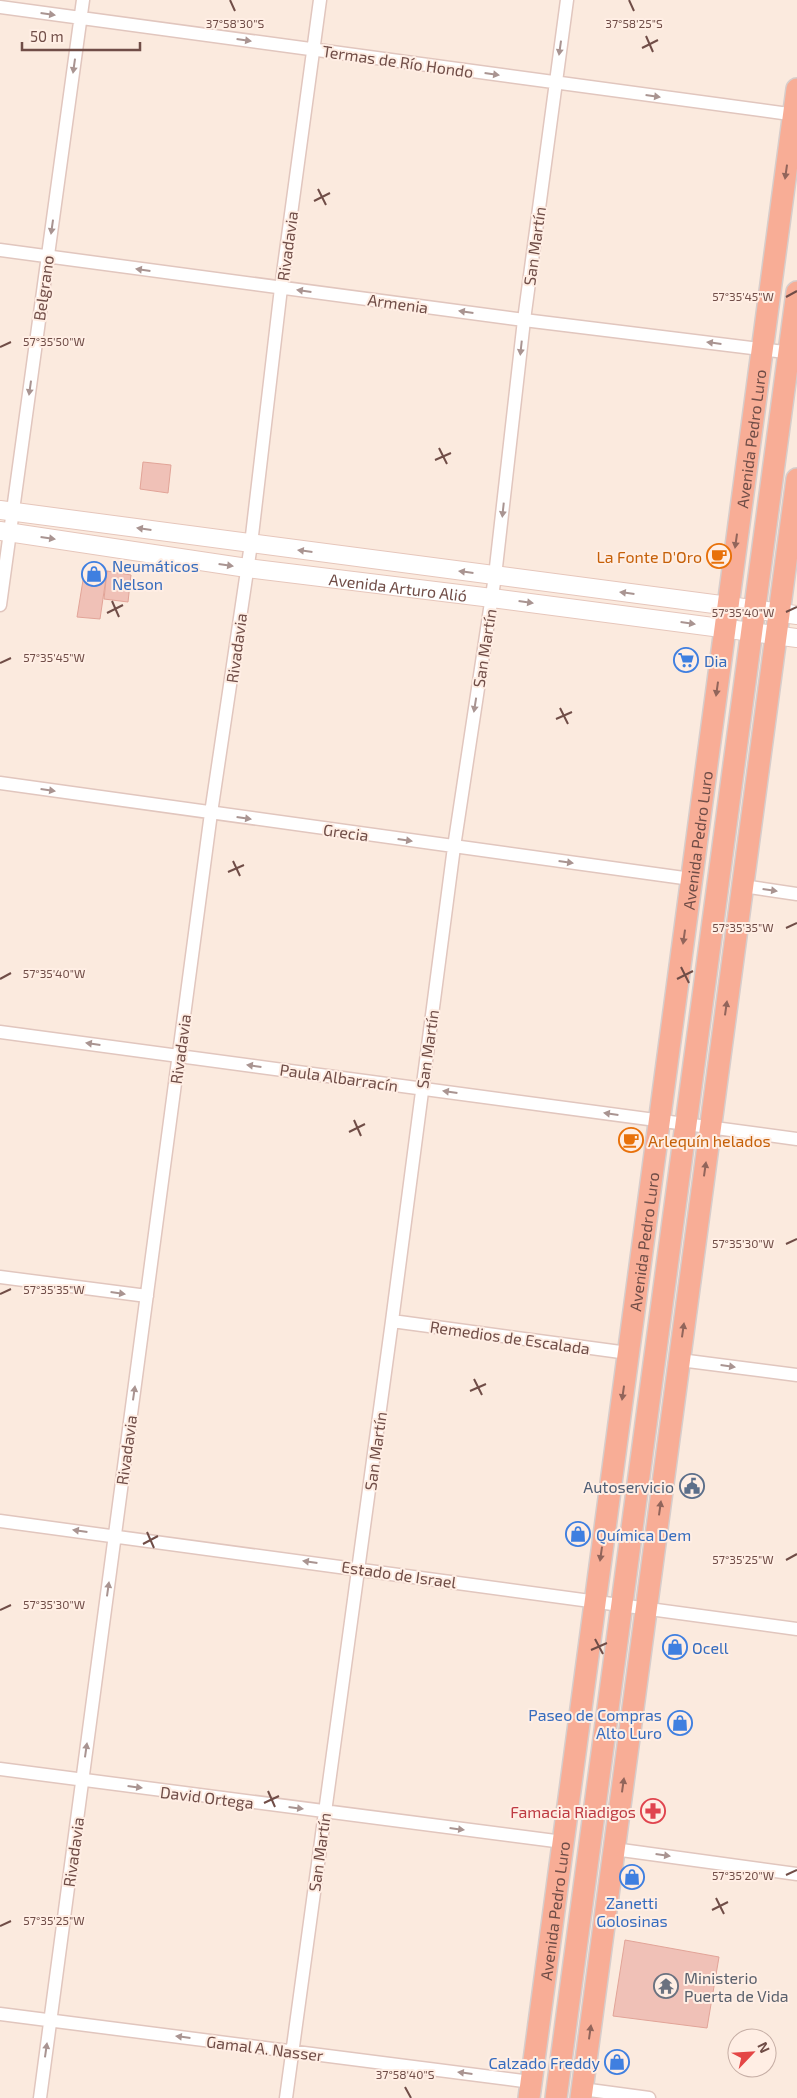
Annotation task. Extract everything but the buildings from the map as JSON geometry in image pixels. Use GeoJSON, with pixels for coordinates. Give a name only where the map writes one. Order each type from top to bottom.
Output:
{"type":"FeatureCollection","features":[{"type":"Feature","properties":{"kind":"highway","name":"Avenida Pedro Luro"},"geometry":{"type":"LineString","coordinates":[[530,2090],[797,89]]}},
{"type":"Feature","properties":{"kind":"highway","name":"Avenida Pedro Luro"},"geometry":{"type":"LineString","coordinates":[[556,2098],[754,609],[793,353],[797,292]]}},
{"type":"Feature","properties":{"kind":"highway"},"geometry":{"type":"LineString","coordinates":[[582,2093],[776,635],[788,614],[797,479]]}},
{"type":"Feature","properties":{"kind":"main road","name":"Avenida Arturo Alió"},"geometry":{"type":"LineString","coordinates":[[6,511],[788,614]]}},
{"type":"Feature","properties":{"kind":"main road","name":"Avenida Arturo Alió"},"geometry":{"type":"LineString","coordinates":[[5,532],[247,568],[797,638]]}},
{"type":"Feature","properties":{"kind":"street","name":"Belgrano"},"geometry":{"type":"LineString","coordinates":[[0,606],[6,511],[48,257],[83,0]]}},
{"type":"Feature","properties":{"kind":"street","name":"Rivadavia"},"geometry":{"type":"LineString","coordinates":[[40,2098],[211,813],[251,544],[281,288],[320,0]]}},
{"type":"Feature","properties":{"kind":"street","name":"San Martín"},"geometry":{"type":"LineString","coordinates":[[286,2098],[392,1321],[454,847],[495,576],[524,320],[567,0]]}},
{"type":"Feature","properties":{"kind":"street","name":"Termas de Río Hondo"},"geometry":{"type":"LineString","coordinates":[[0,7],[795,115]]}},
{"type":"Feature","properties":{"kind":"street","name":"Armenia"},"geometry":{"type":"LineString","coordinates":[[0,250],[524,320],[793,353]]}},
{"type":"Feature","properties":{"kind":"street","name":"Grecia"},"geometry":{"type":"LineString","coordinates":[[0,783],[691,879]]}},
{"type":"Feature","properties":{"kind":"street"},"geometry":{"type":"LineString","coordinates":[[743,886],[797,894]]}},
{"type":"Feature","properties":{"kind":"street","name":"Paula Albarracín"},"geometry":{"type":"LineString","coordinates":[[0,1032],[797,1139]]}},
{"type":"Feature","properties":{"kind":"street"},"geometry":{"type":"LineString","coordinates":[[0,1277],[147,1296]]}},
{"type":"Feature","properties":{"kind":"street","name":"Remedios de Escalada"},"geometry":{"type":"LineString","coordinates":[[392,1321],[628,1353]]}},
{"type":"Feature","properties":{"kind":"street"},"geometry":{"type":"LineString","coordinates":[[680,1360],[797,1375]]}},
{"type":"Feature","properties":{"kind":"street","name":"Estado de Israel"},"geometry":{"type":"LineString","coordinates":[[0,1521],[797,1629]]}},
{"type":"Feature","properties":{"kind":"street","name":"David Ortega"},"geometry":{"type":"LineString","coordinates":[[0,1770],[563,1842]]}},
{"type":"Feature","properties":{"kind":"street"},"geometry":{"type":"LineString","coordinates":[[614,1849],[797,1874]]}},
{"type":"Feature","properties":{"kind":"street","name":"Gamal A. Nasser"},"geometry":{"type":"LineString","coordinates":[[0,2014],[292,2052],[530,2090]]}},
{"type":"Feature","properties":{"kind":"street"},"geometry":{"type":"LineString","coordinates":[[582,2093],[649,2098]]}},
{"type":"Feature","properties":{"kind":"place","name":"La Fonte D'Oro"},"geometry":{"type":"Point","coordinates":[719,556]}},
{"type":"Feature","properties":{"kind":"place","name":"Neumáticos Nelson"},"geometry":{"type":"Point","coordinates":[94,574]}},
{"type":"Feature","properties":{"kind":"place","name":"Dia"},"geometry":{"type":"Point","coordinates":[686,660]}},
{"type":"Feature","properties":{"kind":"place","name":"Arlequín helados"},"geometry":{"type":"Point","coordinates":[631,1140]}},
{"type":"Feature","properties":{"kind":"place","name":"Autoservicio"},"geometry":{"type":"Point","coordinates":[692,1486]}},
{"type":"Feature","properties":{"kind":"place","name":"Química Dem"},"geometry":{"type":"Point","coordinates":[578,1534]}},
{"type":"Feature","properties":{"kind":"place","name":"Ocell"},"geometry":{"type":"Point","coordinates":[675,1647]}},
{"type":"Feature","properties":{"kind":"place","name":"Paseo de Compras Alto Luro"},"geometry":{"type":"Point","coordinates":[680,1723]}},
{"type":"Feature","properties":{"kind":"place","name":"Famacia Riadigos"},"geometry":{"type":"Point","coordinates":[653,1811]}},
{"type":"Feature","properties":{"kind":"place","name":"Zanetti Golosinas"},"geometry":{"type":"Point","coordinates":[632,1877]}},
{"type":"Feature","properties":{"kind":"place","name":"Ministerio Puerta de Vida"},"geometry":{"type":"Point","coordinates":[666,1986]}},
{"type":"Feature","properties":{"kind":"place","name":"Calzado Freddy"},"geometry":{"type":"Point","coordinates":[617,2062]}}]}
